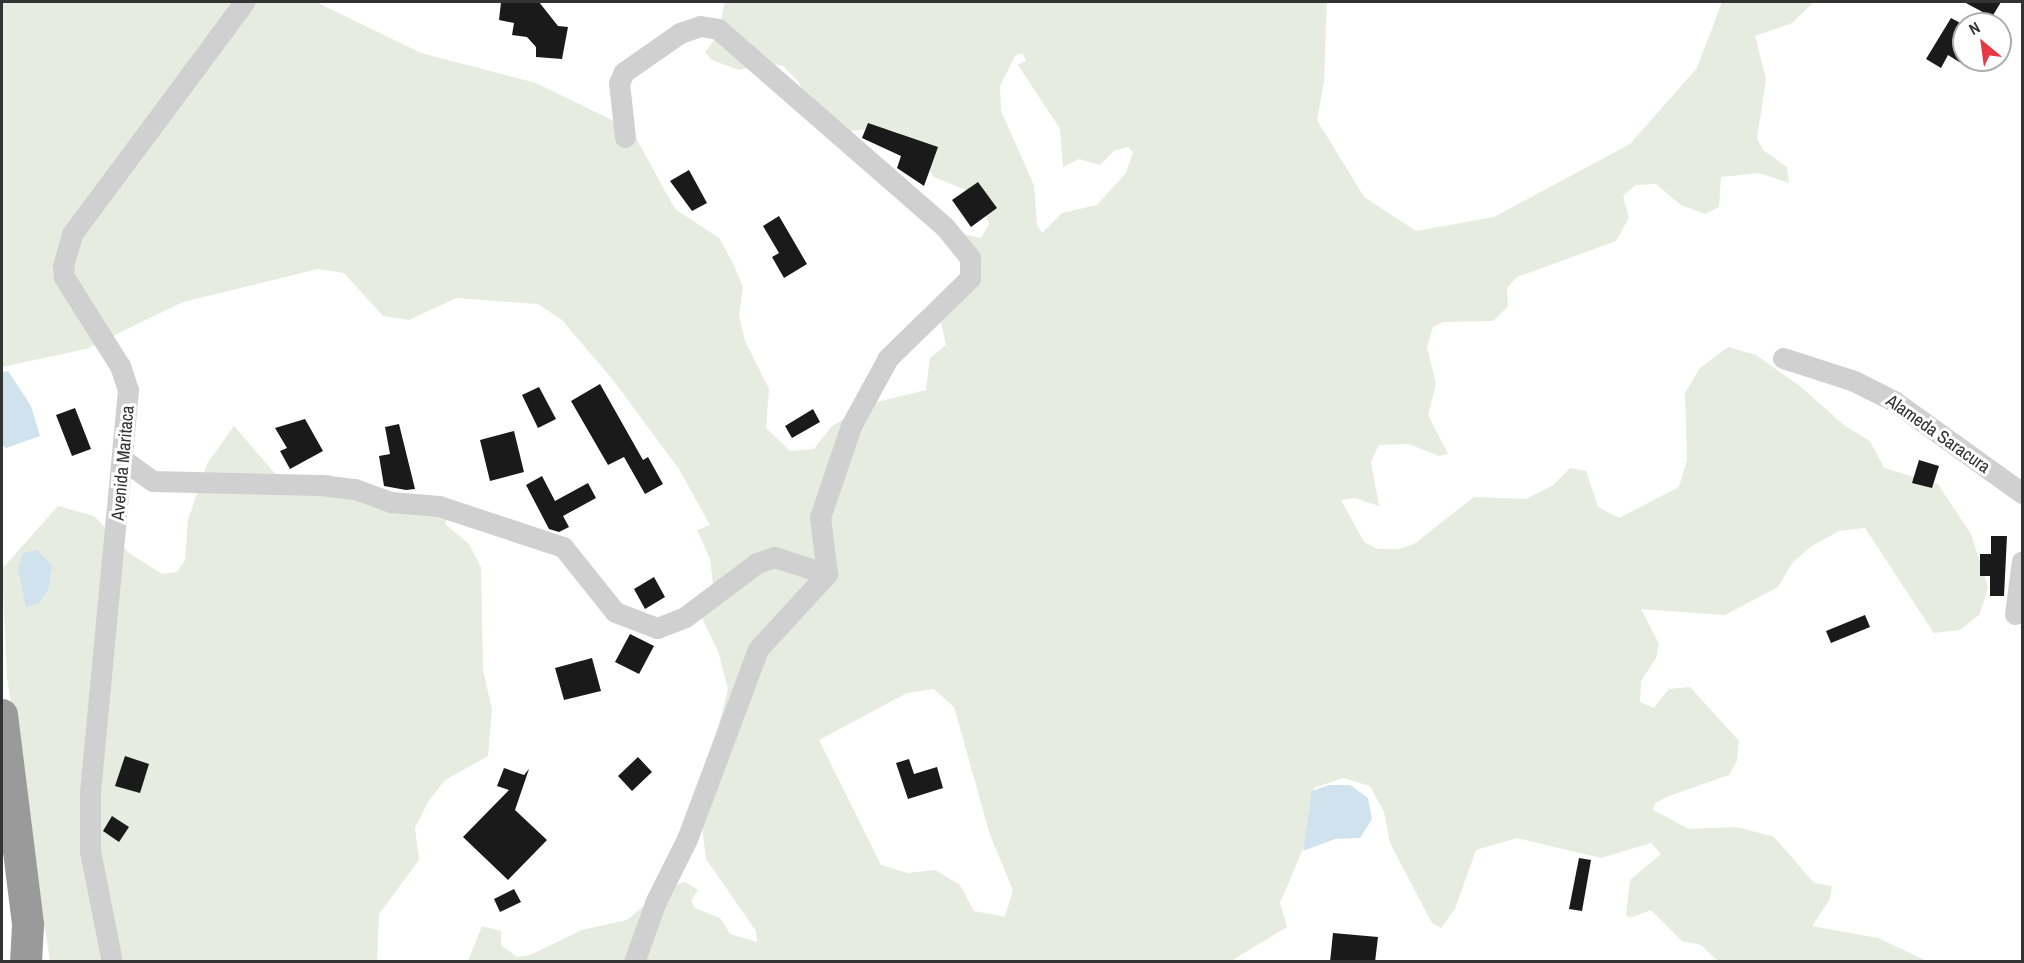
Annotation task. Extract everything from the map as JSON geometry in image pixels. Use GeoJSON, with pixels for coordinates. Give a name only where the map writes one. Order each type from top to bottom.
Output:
{"type":"FeatureCollection","features":[{"type":"Feature","properties":{"kind":"highway"},"geometry":{"type":"LineString","coordinates":[[2,715],[28,925],[26,962]]}},
{"type":"Feature","properties":{"kind":"highway"},"geometry":{"type":"LineString","coordinates":[[2,886],[18,962]]}},
{"type":"Feature","properties":{"kind":"street","name":"Avenida Maritaca"},"geometry":{"type":"LineString","coordinates":[[112,962],[90,851],[90,822],[125,461],[128,390],[120,366],[63,277],[67,243],[244,2]]}},
{"type":"Feature","properties":{"kind":"street"},"geometry":{"type":"LineString","coordinates":[[625,137],[620,105],[624,72],[680,33],[700,26],[718,29],[945,226],[970,258],[970,278],[888,358],[851,426],[820,517],[827,573],[758,649],[687,839],[656,901],[634,962]]}},
{"type":"Feature","properties":{"kind":"street","name":"Alameda Saracura"},"geometry":{"type":"LineString","coordinates":[[1783,358],[1854,381],[1894,401],[2022,493]]}},
{"type":"Feature","properties":{"kind":"street"},"geometry":{"type":"LineString","coordinates":[[125,461],[153,481],[321,485],[354,489],[391,502],[439,506],[563,547],[615,612],[657,628],[685,617],[757,563],[774,557],[827,573]]}},
{"type":"Feature","properties":{"kind":"street"},"geometry":{"type":"LineString","coordinates":[[2016,614],[2022,561]]}},
{"type":"Feature","properties":{"kind":"shaded area"},"geometry":{"type":"Polygon","coordinates":[[[2,2],[316,2],[421,53],[536,83],[614,121],[636,138],[675,209],[719,238],[733,263],[743,287],[739,315],[745,341],[769,389],[766,428],[790,451],[814,449],[832,426],[869,404],[926,390],[930,358],[946,345],[940,318],[966,287],[963,234],[981,238],[989,224],[978,195],[934,177],[918,151],[898,132],[879,128],[841,132],[816,115],[798,81],[783,66],[769,63],[739,70],[712,60],[705,52],[718,35],[725,2],[1327,2],[1324,82],[1317,120],[1364,197],[1416,231],[1494,217],[1630,144],[1697,68],[1722,2],[1814,2],[1792,23],[1755,36],[1766,79],[1757,139],[1763,150],[1787,167],[1789,183],[1759,173],[1721,177],[1719,207],[1705,214],[1681,205],[1656,184],[1636,185],[1623,196],[1629,218],[1616,241],[1517,277],[1507,288],[1508,306],[1493,321],[1443,322],[1433,327],[1427,347],[1436,384],[1428,415],[1448,454],[1439,456],[1409,444],[1379,445],[1371,462],[1379,506],[1355,498],[1341,500],[1364,542],[1378,549],[1399,549],[1414,544],[1474,497],[1526,499],[1552,486],[1570,468],[1586,471],[1598,507],[1619,518],[1679,487],[1687,460],[1685,393],[1700,368],[1728,347],[1756,355],[1801,387],[1845,426],[1870,441],[1884,468],[1938,484],[1971,534],[1988,587],[1980,614],[1960,630],[1934,633],[1865,528],[1839,531],[1812,546],[1793,562],[1778,587],[1725,615],[1641,609],[1659,644],[1656,658],[1641,681],[1640,702],[1654,708],[1669,689],[1690,687],[1739,741],[1737,761],[1729,775],[1669,796],[1655,803],[1653,810],[1689,829],[1737,827],[1774,837],[1814,883],[1832,886],[1830,899],[1812,926],[1878,938],[1927,961],[1718,961],[1701,945],[1682,941],[1651,910],[1630,918],[1626,915],[1630,880],[1661,854],[1651,843],[1601,858],[1517,838],[1476,850],[1455,909],[1441,928],[1432,923],[1390,843],[1384,812],[1370,786],[1343,778],[1314,788],[1305,844],[1280,903],[1287,927],[1231,961],[468,961],[482,926],[501,931],[501,945],[517,957],[530,955],[582,930],[627,920],[665,888],[685,882],[698,890],[691,901],[695,908],[720,918],[730,934],[757,942],[756,931],[706,859],[701,818],[705,779],[728,689],[718,651],[702,618],[713,584],[710,559],[697,530],[710,525],[679,469],[613,380],[562,320],[538,304],[456,298],[409,320],[383,316],[344,273],[318,269],[183,302],[86,349],[2,367],[2,2]],[[1022,53],[1015,56],[1000,86],[1001,111],[1034,185],[1037,225],[1042,233],[1062,213],[1097,205],[1126,173],[1133,152],[1128,147],[1115,150],[1100,165],[1079,159],[1063,167],[1060,129],[1018,65],[1026,60],[1022,53]],[[934,689],[907,693],[819,740],[881,865],[908,873],[935,870],[960,885],[974,911],[1005,917],[1013,890],[990,835],[954,707],[934,689]]]}},
{"type":"Feature","properties":{"kind":"shaded area"},"geometry":{"type":"Polygon","coordinates":[[[234,426],[277,476],[331,475],[384,511],[451,511],[445,524],[469,544],[481,567],[483,670],[492,709],[488,756],[445,780],[428,802],[415,828],[419,860],[379,914],[377,961],[50,961],[7,677],[2,569],[58,506],[94,516],[129,553],[162,574],[177,572],[185,560],[188,520],[207,464],[234,426]]]}},
{"type":"Feature","properties":{"kind":"water"},"geometry":{"type":"Polygon","coordinates":[[[8,371],[31,406],[40,436],[6,448],[2,445],[2,372],[8,371]]]}},
{"type":"Feature","properties":{"kind":"water"},"geometry":{"type":"Polygon","coordinates":[[[37,550],[52,565],[49,588],[39,603],[26,607],[18,568],[23,553],[37,550]]]}},
{"type":"Feature","properties":{"kind":"water"},"geometry":{"type":"Polygon","coordinates":[[[1329,785],[1350,785],[1368,798],[1372,819],[1360,838],[1335,839],[1303,851],[1312,791],[1329,785]]]}},
{"type":"Feature","properties":{"kind":"building"},"geometry":{"type":"Polygon","coordinates":[[[501,2],[539,2],[558,26],[568,27],[562,59],[536,57],[536,47],[527,37],[512,35],[514,23],[499,20],[501,2]]]}},
{"type":"Feature","properties":{"kind":"building"},"geometry":{"type":"Polygon","coordinates":[[[1964,2],[2001,2],[1995,12],[1983,12],[1964,2]]]}},
{"type":"Feature","properties":{"kind":"building"},"geometry":{"type":"Polygon","coordinates":[[[1952,19],[1952,58],[1948,55],[1941,68],[1926,59],[1952,19]]]}},
{"type":"Feature","properties":{"kind":"building"},"geometry":{"type":"Polygon","coordinates":[[[868,123],[938,147],[924,186],[897,168],[901,156],[862,138],[868,123]]]}},
{"type":"Feature","properties":{"kind":"building"},"geometry":{"type":"Polygon","coordinates":[[[689,170],[707,203],[692,211],[670,181],[689,170]]]}},
{"type":"Feature","properties":{"kind":"building"},"geometry":{"type":"Polygon","coordinates":[[[978,182],[997,208],[971,227],[952,200],[978,182]]]}},
{"type":"Feature","properties":{"kind":"building"},"geometry":{"type":"Polygon","coordinates":[[[779,216],[807,264],[784,278],[772,257],[779,253],[763,226],[779,216]]]}},
{"type":"Feature","properties":{"kind":"building"},"geometry":{"type":"Polygon","coordinates":[[[600,384],[643,460],[648,457],[663,484],[645,494],[624,457],[608,465],[571,401],[600,384]]]}},
{"type":"Feature","properties":{"kind":"building"},"geometry":{"type":"Polygon","coordinates":[[[539,387],[556,419],[538,428],[522,395],[539,387]]]}},
{"type":"Feature","properties":{"kind":"building"},"geometry":{"type":"Polygon","coordinates":[[[75,408],[91,449],[72,456],[56,415],[75,408]]]}},
{"type":"Feature","properties":{"kind":"building"},"geometry":{"type":"Polygon","coordinates":[[[813,409],[820,422],[792,438],[785,426],[813,409]]]}},
{"type":"Feature","properties":{"kind":"building"},"geometry":{"type":"Polygon","coordinates":[[[305,419],[323,451],[290,469],[280,451],[287,448],[275,428],[305,419]]]}},
{"type":"Feature","properties":{"kind":"building"},"geometry":{"type":"Polygon","coordinates":[[[399,424],[415,489],[406,490],[384,486],[379,456],[390,454],[385,427],[399,424]]]}},
{"type":"Feature","properties":{"kind":"building"},"geometry":{"type":"Polygon","coordinates":[[[514,431],[524,472],[490,481],[480,440],[514,431]]]}},
{"type":"Feature","properties":{"kind":"building"},"geometry":{"type":"Polygon","coordinates":[[[1919,460],[1939,466],[1932,488],[1912,483],[1919,460]]]}},
{"type":"Feature","properties":{"kind":"building"},"geometry":{"type":"Polygon","coordinates":[[[542,476],[555,501],[588,483],[596,498],[563,516],[569,527],[559,532],[549,529],[526,485],[542,476]]]}},
{"type":"Feature","properties":{"kind":"building"},"geometry":{"type":"Polygon","coordinates":[[[1991,536],[2007,536],[2004,596],[1990,596],[1990,576],[1980,576],[1980,554],[1991,554],[1991,536]]]}},
{"type":"Feature","properties":{"kind":"building"},"geometry":{"type":"Polygon","coordinates":[[[654,577],[665,597],[645,609],[634,589],[654,577]]]}},
{"type":"Feature","properties":{"kind":"building"},"geometry":{"type":"Polygon","coordinates":[[[1865,615],[1870,627],[1831,643],[1826,631],[1865,615]]]}},
{"type":"Feature","properties":{"kind":"building"},"geometry":{"type":"Polygon","coordinates":[[[630,634],[654,646],[639,674],[615,662],[630,634]]]}},
{"type":"Feature","properties":{"kind":"building"},"geometry":{"type":"Polygon","coordinates":[[[592,658],[601,691],[564,700],[555,668],[592,658]]]}},
{"type":"Feature","properties":{"kind":"building"},"geometry":{"type":"Polygon","coordinates":[[[125,756],[149,764],[140,793],[115,786],[125,756]]]}},
{"type":"Feature","properties":{"kind":"building"},"geometry":{"type":"Polygon","coordinates":[[[638,757],[652,772],[632,791],[618,776],[638,757]]]}},
{"type":"Feature","properties":{"kind":"building"},"geometry":{"type":"Polygon","coordinates":[[[909,759],[914,774],[937,767],[943,788],[908,799],[896,763],[909,759]]]}},
{"type":"Feature","properties":{"kind":"building"},"geometry":{"type":"Polygon","coordinates":[[[504,768],[524,775],[529,769],[515,810],[547,840],[508,880],[463,837],[509,790],[497,786],[504,768]]]}},
{"type":"Feature","properties":{"kind":"building"},"geometry":{"type":"Polygon","coordinates":[[[112,816],[129,827],[119,842],[103,831],[112,816]]]}},
{"type":"Feature","properties":{"kind":"building"},"geometry":{"type":"Polygon","coordinates":[[[1579,858],[1591,860],[1582,911],[1569,909],[1579,858]]]}},
{"type":"Feature","properties":{"kind":"building"},"geometry":{"type":"Polygon","coordinates":[[[514,889],[521,902],[500,912],[494,899],[514,889]]]}},
{"type":"Feature","properties":{"kind":"building"},"geometry":{"type":"Polygon","coordinates":[[[1333,933],[1378,937],[1375,962],[1330,962],[1333,933]]]}}]}
